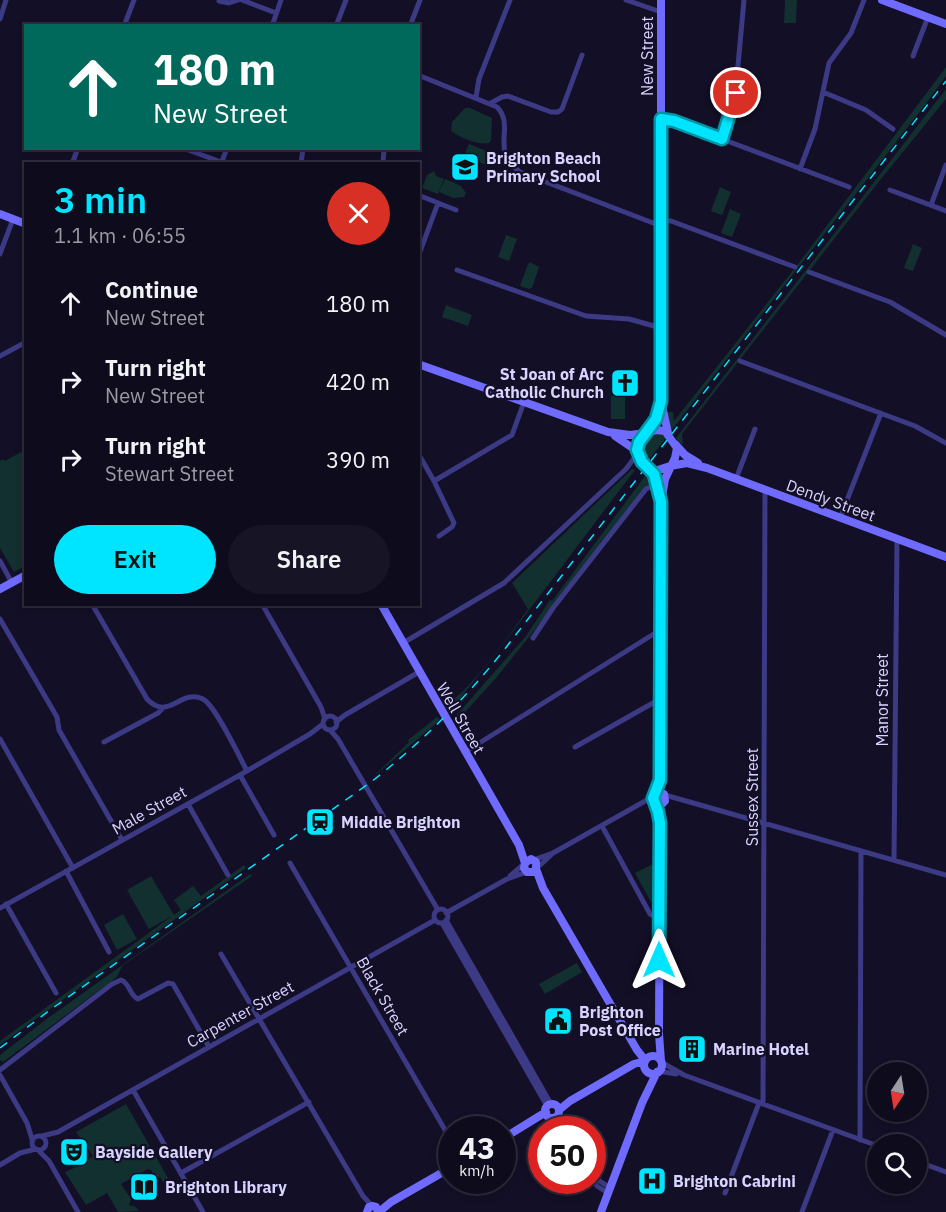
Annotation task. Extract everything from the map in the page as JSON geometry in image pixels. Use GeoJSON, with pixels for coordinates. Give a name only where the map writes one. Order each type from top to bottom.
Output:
{"type":"FeatureCollection","features":[{"type":"Feature","properties":{"kind":"street"},"geometry":{"type":"LineString","coordinates":[[0,19],[6,0]]}},
{"type":"Feature","properties":{"kind":"street"},"geometry":{"type":"LineString","coordinates":[[125,24],[134,0]]}},
{"type":"Feature","properties":{"kind":"street"},"geometry":{"type":"LineString","coordinates":[[219,1],[229,3],[240,0],[276,13]]}},
{"type":"Feature","properties":{"kind":"street"},"geometry":{"type":"LineString","coordinates":[[273,24],[281,0]]}},
{"type":"Feature","properties":{"kind":"street"},"geometry":{"type":"LineString","coordinates":[[337,24],[346,0]]}},
{"type":"Feature","properties":{"kind":"street"},"geometry":{"type":"LineString","coordinates":[[411,24],[420,0]]}},
{"type":"Feature","properties":{"kind":"street"},"geometry":{"type":"LineString","coordinates":[[476,97],[479,79],[510,0]]}},
{"type":"Feature","properties":{"kind":"street"},"geometry":{"type":"LineString","coordinates":[[626,0],[661,12]]}},
{"type":"Feature","properties":{"kind":"street","name":"New Street"},"geometry":{"type":"LineString","coordinates":[[661,0],[661,401],[664,422],[669,434]]}},
{"type":"Feature","properties":{"kind":"street"},"geometry":{"type":"LineString","coordinates":[[722,139],[735,98],[744,0]]}},
{"type":"Feature","properties":{"kind":"street"},"geometry":{"type":"LineString","coordinates":[[800,169],[815,129],[829,63],[851,33],[864,0]]}},
{"type":"Feature","properties":{"kind":"street"},"geometry":{"type":"LineString","coordinates":[[882,0],[900,3],[946,24]]}},
{"type":"Feature","properties":{"kind":"street"},"geometry":{"type":"LineString","coordinates":[[913,56],[928,17]]}},
{"type":"Feature","properties":{"kind":"street"},"geometry":{"type":"LineString","coordinates":[[491,103],[508,96],[550,112],[558,112],[562,109],[582,55]]}},
{"type":"Feature","properties":{"kind":"street"},"geometry":{"type":"LineString","coordinates":[[420,76],[497,107],[503,116],[505,151],[515,168],[533,178],[661,223],[671,220],[795,267]]}},
{"type":"Feature","properties":{"kind":"street"},"geometry":{"type":"LineString","coordinates":[[822,92],[866,110],[893,129]]}},
{"type":"Feature","properties":{"kind":"street"},"geometry":{"type":"LineString","coordinates":[[661,119],[674,121],[849,187]]}},
{"type":"Feature","properties":{"kind":"street"},"geometry":{"type":"LineString","coordinates":[[188,150],[218,162]]}},
{"type":"Feature","properties":{"kind":"street"},"geometry":{"type":"LineString","coordinates":[[931,205],[946,165]]}},
{"type":"Feature","properties":{"kind":"street"},"geometry":{"type":"LineString","coordinates":[[890,190],[946,211]]}},
{"type":"Feature","properties":{"kind":"street"},"geometry":{"type":"LineString","coordinates":[[420,196],[456,210]]}},
{"type":"Feature","properties":{"kind":"street"},"geometry":{"type":"LineString","coordinates":[[420,251],[438,203]]}},
{"type":"Feature","properties":{"kind":"street"},"geometry":{"type":"LineString","coordinates":[[0,214],[24,223]]}},
{"type":"Feature","properties":{"kind":"street"},"geometry":{"type":"LineString","coordinates":[[0,254],[13,219]]}},
{"type":"Feature","properties":{"kind":"street"},"geometry":{"type":"LineString","coordinates":[[456,270],[586,316],[620,318],[661,328]]}},
{"type":"Feature","properties":{"kind":"street"},"geometry":{"type":"LineString","coordinates":[[809,272],[897,305],[946,336]]}},
{"type":"Feature","properties":{"kind":"street"},"geometry":{"type":"LineString","coordinates":[[0,357],[24,343]]}},
{"type":"Feature","properties":{"kind":"street"},"geometry":{"type":"LineString","coordinates":[[741,360],[915,426],[946,443]]}},
{"type":"Feature","properties":{"kind":"street"},"geometry":{"type":"LineString","coordinates":[[420,365],[608,432],[630,435],[662,430],[669,434],[675,443],[676,454],[660,484],[646,489],[555,605],[533,638]]}},
{"type":"Feature","properties":{"kind":"street","name":"New Street"},"geometry":{"type":"LineString","coordinates":[[647,433],[657,417],[661,401]]}},
{"type":"Feature","properties":{"kind":"street"},"geometry":{"type":"LineString","coordinates":[[434,481],[512,435],[524,402]]}},
{"type":"Feature","properties":{"kind":"street"},"geometry":{"type":"LineString","coordinates":[[840,518],[881,413]]}},
{"type":"Feature","properties":{"kind":"street"},"geometry":{"type":"LineString","coordinates":[[736,479],[755,429]]}},
{"type":"Feature","properties":{"kind":"street"},"geometry":{"type":"LineString","coordinates":[[601,1212],[642,1103],[661,1062],[659,1034],[660,484],[638,452],[608,432]]}},
{"type":"Feature","properties":{"kind":"street"},"geometry":{"type":"LineString","coordinates":[[403,643],[504,583],[626,469],[638,452],[639,442],[647,433]]}},
{"type":"Feature","properties":{"kind":"street","name":"Dendy Street"},"geometry":{"type":"LineString","coordinates":[[675,443],[686,456],[707,468]]}},
{"type":"Feature","properties":{"kind":"street"},"geometry":{"type":"LineString","coordinates":[[420,456],[454,523],[439,536]]}},
{"type":"Feature","properties":{"kind":"street","name":"Dendy Street"},"geometry":{"type":"LineString","coordinates":[[670,466],[685,463],[707,468],[946,557]]}},
{"type":"Feature","properties":{"kind":"street"},"geometry":{"type":"LineString","coordinates":[[626,469],[634,466],[648,467],[656,471],[670,466]]}},
{"type":"Feature","properties":{"kind":"street","name":"Sussex Street"},"geometry":{"type":"LineString","coordinates":[[761,1104],[765,824],[765,490]]}},
{"type":"Feature","properties":{"kind":"street","name":"Manor Street"},"geometry":{"type":"LineString","coordinates":[[894,860],[897,539]]}},
{"type":"Feature","properties":{"kind":"street"},"geometry":{"type":"LineString","coordinates":[[0,561],[12,583]]}},
{"type":"Feature","properties":{"kind":"street"},"geometry":{"type":"LineString","coordinates":[[0,589],[24,576]]}},
{"type":"Feature","properties":{"kind":"street"},"geometry":{"type":"LineString","coordinates":[[93,606],[147,699],[163,708],[190,697],[205,700],[213,709],[247,771]]}},
{"type":"Feature","properties":{"kind":"street"},"geometry":{"type":"LineString","coordinates":[[263,606],[438,910],[446,913]]}},
{"type":"Feature","properties":{"kind":"street","name":"Well Street"},"geometry":{"type":"LineString","coordinates":[[382,606],[543,888],[635,1046],[647,1062]]}},
{"type":"Feature","properties":{"kind":"street"},"geometry":{"type":"LineString","coordinates":[[0,619],[57,717],[59,730],[122,840]]}},
{"type":"Feature","properties":{"kind":"street"},"geometry":{"type":"LineString","coordinates":[[465,752],[660,630]]}},
{"type":"Feature","properties":{"kind":"street","name":"Male Street"},"geometry":{"type":"LineString","coordinates":[[3,906],[240,775],[419,672]]}},
{"type":"Feature","properties":{"kind":"street"},"geometry":{"type":"LineString","coordinates":[[575,747],[660,699]]}},
{"type":"Feature","properties":{"kind":"street"},"geometry":{"type":"LineString","coordinates":[[104,742],[158,713],[163,708]]}},
{"type":"Feature","properties":{"kind":"street"},"geometry":{"type":"LineString","coordinates":[[1,741],[73,867]]}},
{"type":"Feature","properties":{"kind":"street"},"geometry":{"type":"LineString","coordinates":[[240,775],[274,835]]}},
{"type":"Feature","properties":{"kind":"street"},"geometry":{"type":"LineString","coordinates":[[556,1116],[444,922],[446,913],[637,806],[660,799],[679,800],[946,875]]}},
{"type":"Feature","properties":{"kind":"street"},"geometry":{"type":"LineString","coordinates":[[188,804],[228,875]]}},
{"type":"Feature","properties":{"kind":"street"},"geometry":{"type":"LineString","coordinates":[[602,826],[651,916],[659,919]]}},
{"type":"Feature","properties":{"kind":"street"},"geometry":{"type":"LineString","coordinates":[[860,1140],[861,851]]}},
{"type":"Feature","properties":{"kind":"street","name":"Black Street"},"geometry":{"type":"LineString","coordinates":[[290,863],[438,1118]]}},
{"type":"Feature","properties":{"kind":"street"},"geometry":{"type":"LineString","coordinates":[[66,871],[109,952]]}},
{"type":"Feature","properties":{"kind":"street"},"geometry":{"type":"LineString","coordinates":[[645,903],[659,907]]}},
{"type":"Feature","properties":{"kind":"street"},"geometry":{"type":"LineString","coordinates":[[3,906],[56,993]]}},
{"type":"Feature","properties":{"kind":"street"},"geometry":{"type":"LineString","coordinates":[[438,910],[435,920],[444,922]]}},
{"type":"Feature","properties":{"kind":"street","name":"Carpenter Street"},"geometry":{"type":"LineString","coordinates":[[37,1150],[58,1132],[435,920]]}},
{"type":"Feature","properties":{"kind":"street"},"geometry":{"type":"LineString","coordinates":[[221,954],[371,1210],[391,1202],[438,1175]]}},
{"type":"Feature","properties":{"kind":"street"},"geometry":{"type":"LineString","coordinates":[[0,1070],[116,981],[124,981],[136,998],[172,983],[209,1047]]}},
{"type":"Feature","properties":{"kind":"street"},"geometry":{"type":"LineString","coordinates":[[642,1103],[647,1062],[659,1034]]}},
{"type":"Feature","properties":{"kind":"street"},"geometry":{"type":"LineString","coordinates":[[626,1070],[636,1058],[635,1046]]}},
{"type":"Feature","properties":{"kind":"street"},"geometry":{"type":"LineString","coordinates":[[647,1062],[652,1073],[684,1075]]}},
{"type":"Feature","properties":{"kind":"street"},"geometry":{"type":"LineString","coordinates":[[516,1130],[626,1070],[639,1067],[647,1062],[661,1062],[684,1075],[867,1142]]}},
{"type":"Feature","properties":{"kind":"street"},"geometry":{"type":"LineString","coordinates":[[0,1075],[27,1123],[32,1146],[49,1161]]}},
{"type":"Feature","properties":{"kind":"street"},"geometry":{"type":"LineString","coordinates":[[133,1090],[203,1212]]}},
{"type":"Feature","properties":{"kind":"street"},"geometry":{"type":"LineString","coordinates":[[181,1173],[309,1102]]}},
{"type":"Feature","properties":{"kind":"street"},"geometry":{"type":"LineString","coordinates":[[725,1193],[761,1104]]}},
{"type":"Feature","properties":{"kind":"street"},"geometry":{"type":"LineString","coordinates":[[27,1123],[41,1136],[49,1161],[78,1212]]}},
{"type":"Feature","properties":{"kind":"street"},"geometry":{"type":"LineString","coordinates":[[802,1212],[833,1130]]}},
{"type":"Feature","properties":{"kind":"street","name":"Carpenter Street"},"geometry":{"type":"LineString","coordinates":[[32,1141],[58,1132]]}},
{"type":"Feature","properties":{"kind":"street"},"geometry":{"type":"LineString","coordinates":[[20,1154],[32,1141]]}},
{"type":"Feature","properties":{"kind":"street"},"geometry":{"type":"LineString","coordinates":[[0,1165],[20,1154],[37,1150]]}},
{"type":"Feature","properties":{"kind":"street"},"geometry":{"type":"LineString","coordinates":[[927,1165],[946,1172]]}},
{"type":"Feature","properties":{"kind":"green space"},"geometry":{"type":"Polygon","coordinates":[[[785,0],[797,0],[796,23],[784,23],[785,0]]]}},
{"type":"Feature","properties":{"kind":"green space"},"geometry":{"type":"Polygon","coordinates":[[[946,67],[946,76],[925,105],[671,431],[667,412],[673,412],[674,421],[798,264],[946,67]]]}},
{"type":"Feature","properties":{"kind":"green space"},"geometry":{"type":"Polygon","coordinates":[[[946,89],[946,99],[682,434],[683,444],[680,443],[676,438],[946,89]]]}},
{"type":"Feature","properties":{"kind":"green space"},"geometry":{"type":"Polygon","coordinates":[[[465,108],[492,118],[489,143],[475,142],[451,131],[452,122],[465,108]]]}},
{"type":"Feature","properties":{"kind":"green space"},"geometry":{"type":"Polygon","coordinates":[[[469,144],[494,154],[489,166],[464,156],[469,144]]]}},
{"type":"Feature","properties":{"kind":"green space"},"geometry":{"type":"Polygon","coordinates":[[[434,171],[436,176],[444,179],[438,194],[422,188],[427,175],[434,171]]]}},
{"type":"Feature","properties":{"kind":"green space"},"geometry":{"type":"Polygon","coordinates":[[[445,179],[461,186],[466,193],[464,197],[453,198],[439,192],[445,179]]]}},
{"type":"Feature","properties":{"kind":"green space"},"geometry":{"type":"Polygon","coordinates":[[[720,187],[731,192],[722,215],[711,211],[720,187]]]}},
{"type":"Feature","properties":{"kind":"green space"},"geometry":{"type":"Polygon","coordinates":[[[730,209],[741,214],[732,237],[721,233],[730,209]]]}},
{"type":"Feature","properties":{"kind":"green space"},"geometry":{"type":"Polygon","coordinates":[[[506,235],[517,239],[509,261],[498,257],[506,235]]]}},
{"type":"Feature","properties":{"kind":"green space"},"geometry":{"type":"Polygon","coordinates":[[[913,244],[922,248],[913,271],[904,268],[913,244]]]}},
{"type":"Feature","properties":{"kind":"green space"},"geometry":{"type":"Polygon","coordinates":[[[530,262],[539,267],[532,288],[529,289],[520,286],[530,262]]]}},
{"type":"Feature","properties":{"kind":"green space"},"geometry":{"type":"Polygon","coordinates":[[[446,305],[472,315],[468,326],[442,317],[446,305]]]}},
{"type":"Feature","properties":{"kind":"green space"},"geometry":{"type":"Polygon","coordinates":[[[611,396],[625,396],[625,419],[611,419],[611,396]]]}},
{"type":"Feature","properties":{"kind":"green space"},"geometry":{"type":"Polygon","coordinates":[[[661,433],[667,437],[647,462],[641,447],[646,437],[661,433]]]}},
{"type":"Feature","properties":{"kind":"green space"},"geometry":{"type":"Polygon","coordinates":[[[24,451],[24,567],[14,572],[0,548],[0,461],[3,459],[5,461],[24,451]]]}},
{"type":"Feature","properties":{"kind":"green space"},"geometry":{"type":"Polygon","coordinates":[[[632,469],[635,470],[519,623],[472,683],[448,713],[445,705],[478,675],[528,609],[512,583],[632,469]]]}},
{"type":"Feature","properties":{"kind":"green space"},"geometry":{"type":"Polygon","coordinates":[[[648,472],[653,481],[641,492],[496,678],[457,721],[453,719],[526,636],[550,600],[552,601],[648,472]]]}},
{"type":"Feature","properties":{"kind":"green space"},"geometry":{"type":"Polygon","coordinates":[[[437,717],[440,720],[371,779],[409,742],[408,740],[437,717]]]}},
{"type":"Feature","properties":{"kind":"green space"},"geometry":{"type":"Polygon","coordinates":[[[653,864],[653,901],[651,902],[635,873],[653,864]]]}},
{"type":"Feature","properties":{"kind":"green space"},"geometry":{"type":"Polygon","coordinates":[[[244,865],[246,868],[0,1045],[0,1041],[172,916],[149,929],[127,890],[151,876],[174,915],[181,910],[174,900],[193,886],[201,896],[244,865]]]}},
{"type":"Feature","properties":{"kind":"green space"},"geometry":{"type":"Polygon","coordinates":[[[250,874],[252,876],[122,966],[117,977],[3,1062],[0,1060],[0,1055],[48,1018],[250,874]]]}},
{"type":"Feature","properties":{"kind":"green space"},"geometry":{"type":"Polygon","coordinates":[[[123,914],[137,939],[117,950],[104,925],[123,914]]]}},
{"type":"Feature","properties":{"kind":"green space"},"geometry":{"type":"Polygon","coordinates":[[[577,963],[582,972],[545,994],[539,984],[577,963]]]}},
{"type":"Feature","properties":{"kind":"green space"},"geometry":{"type":"Polygon","coordinates":[[[126,1104],[173,1187],[168,1190],[160,1177],[156,1179],[148,1169],[121,1184],[131,1199],[129,1205],[136,1207],[139,1211],[118,1212],[107,1193],[86,1205],[65,1172],[83,1164],[93,1156],[76,1132],[126,1104]]]}},
{"type":"Feature","properties":{"kind":"railway"},"geometry":{"type":"LineString","coordinates":[[0,1048],[371,782],[441,720],[504,650],[946,81]]}},
{"type":"Feature","properties":{"kind":"place","name":"Brighton Beach Primary School"},"geometry":{"type":"Point","coordinates":[465,167]}},
{"type":"Feature","properties":{"kind":"place","name":"St Joan of Arc Catholic Church"},"geometry":{"type":"Point","coordinates":[625,383]}},
{"type":"Feature","properties":{"kind":"place","name":"Middle Brighton"},"geometry":{"type":"Point","coordinates":[320,822]}},
{"type":"Feature","properties":{"kind":"place","name":"Brighton Post Office"},"geometry":{"type":"Point","coordinates":[558,1021]}},
{"type":"Feature","properties":{"kind":"place","name":"Marine Hotel"},"geometry":{"type":"Point","coordinates":[692,1049]}},
{"type":"Feature","properties":{"kind":"place","name":"Bayside Gallery"},"geometry":{"type":"Point","coordinates":[74,1152]}},
{"type":"Feature","properties":{"kind":"place","name":"Brighton Cabrini"},"geometry":{"type":"Point","coordinates":[652,1181]}},
{"type":"Feature","properties":{"kind":"place","name":"Brighton Library"},"geometry":{"type":"Point","coordinates":[144,1187]}},
{"type":"Feature","properties":{"kind":"route"},"geometry":{"type":"LineString","coordinates":[[659,960],[660,823],[653,798],[660,780],[661,502],[653,471],[642,462],[637,450],[639,442],[656,419],[661,401],[661,119],[674,121],[722,139],[736,93]]}}]}
